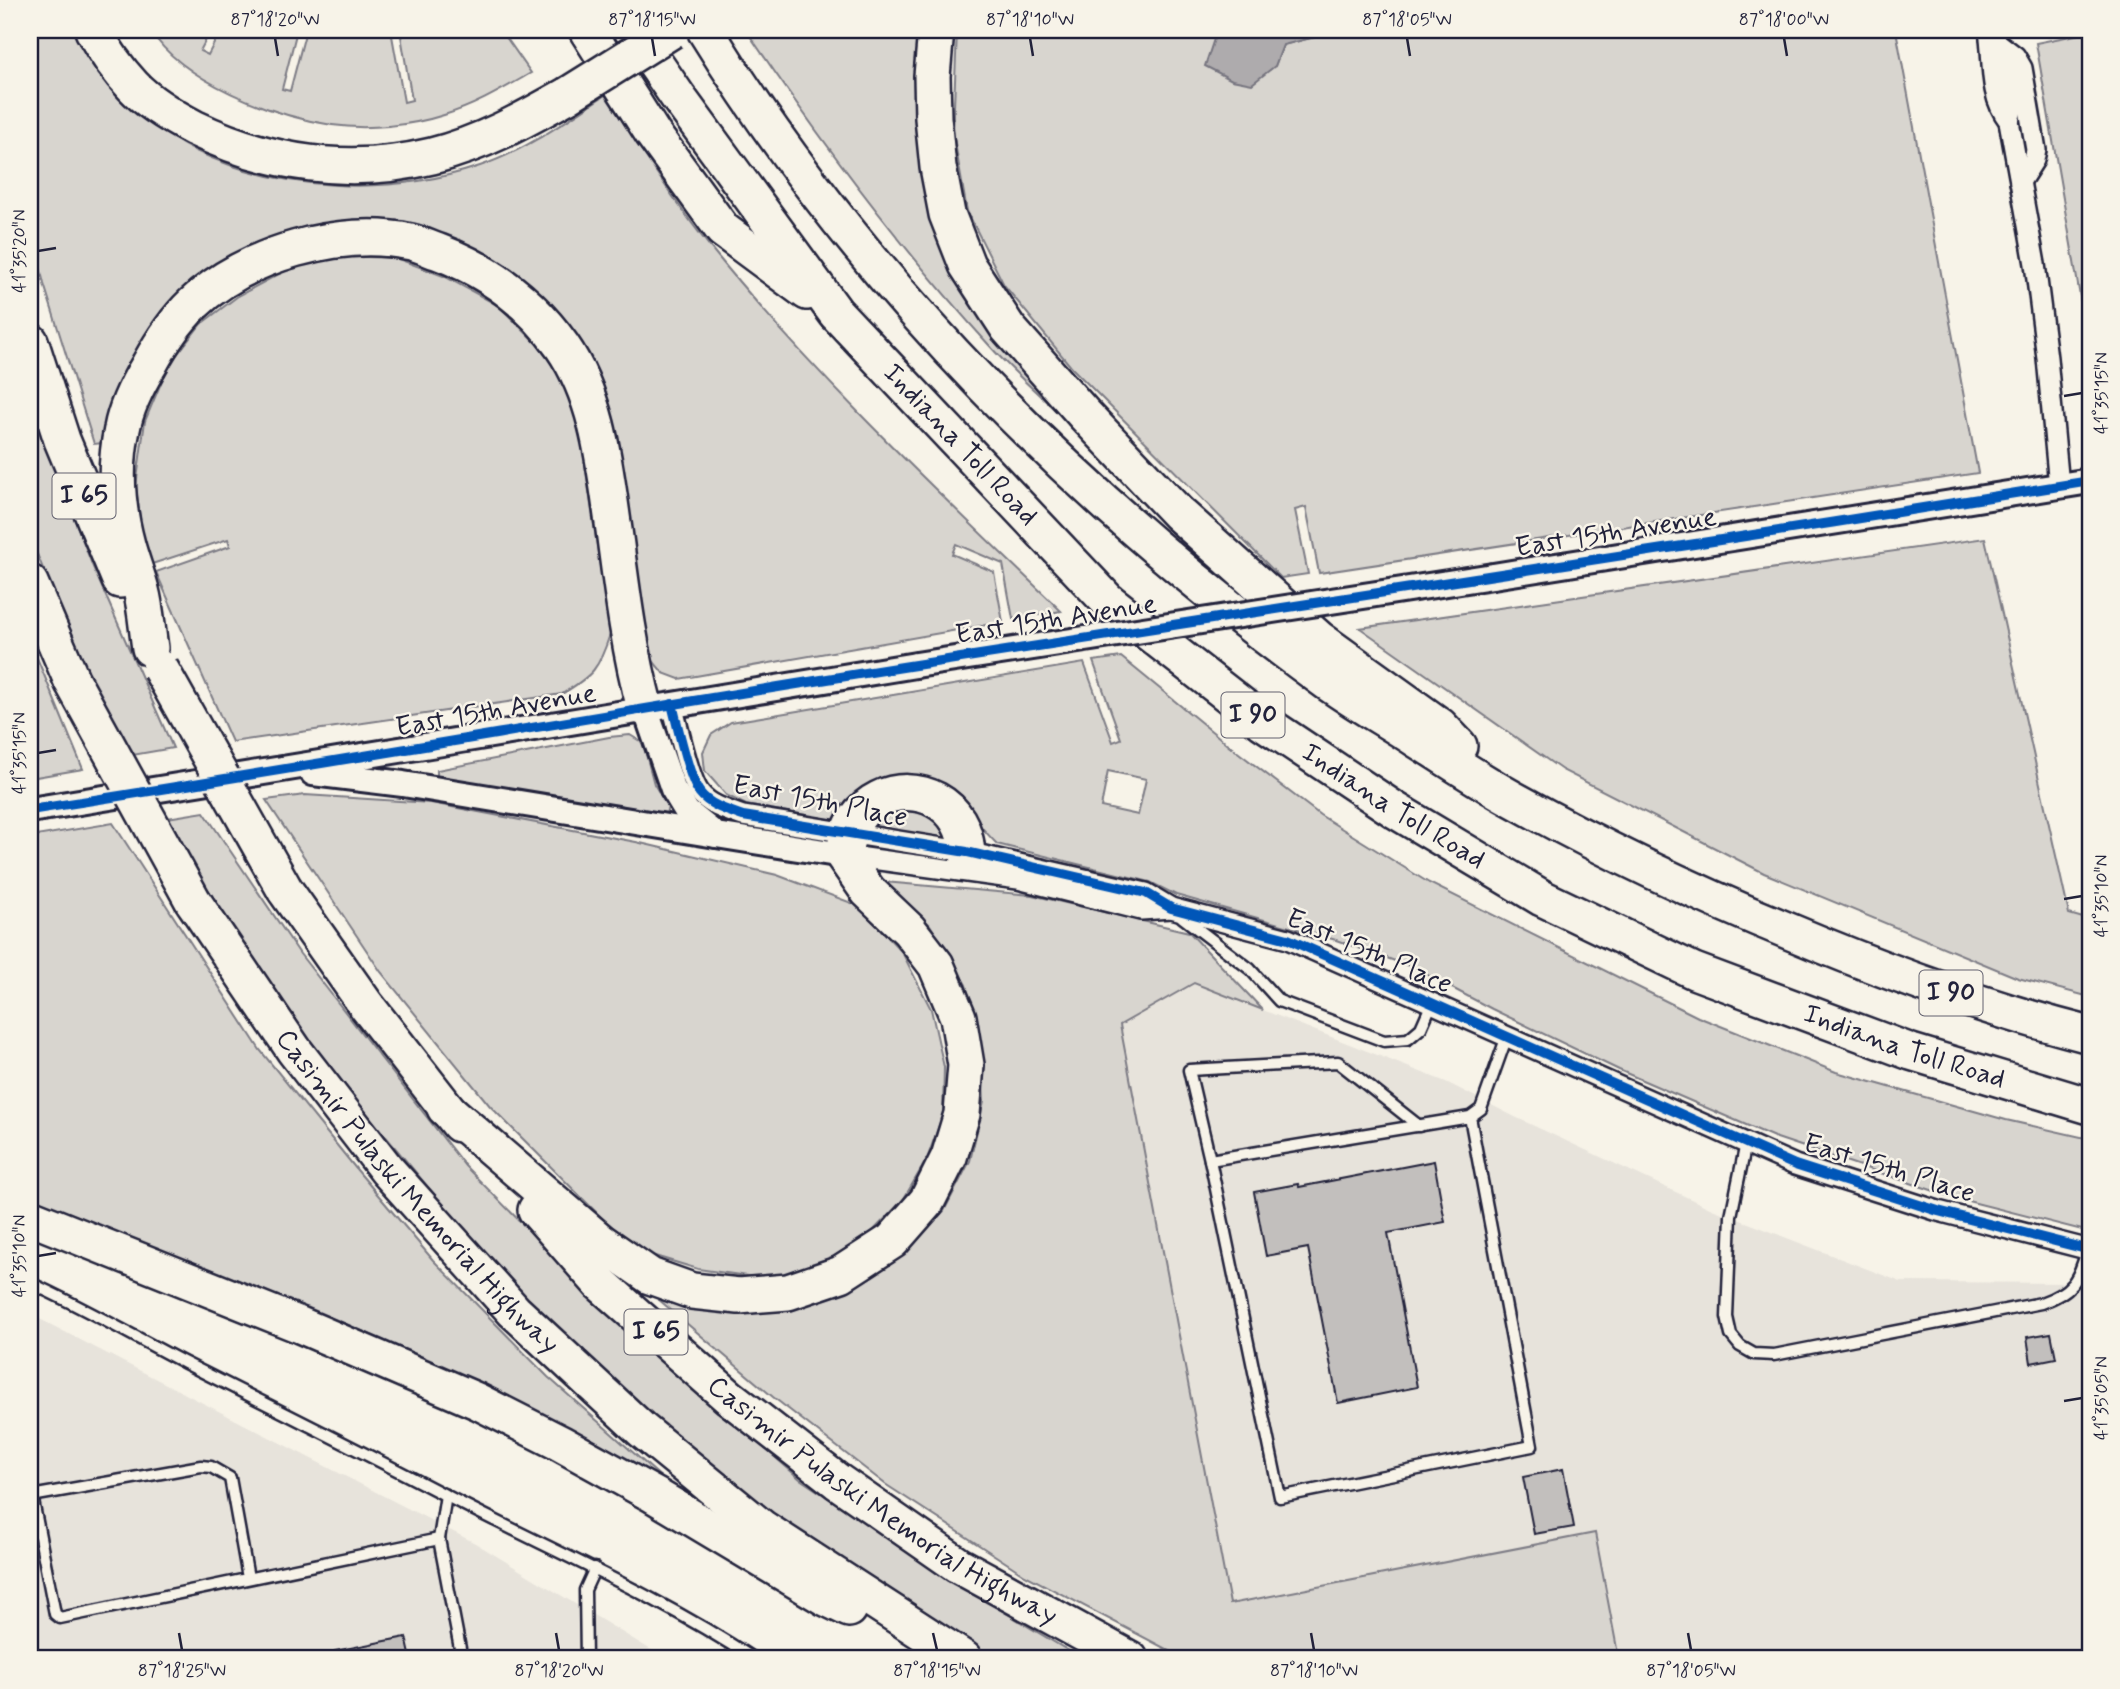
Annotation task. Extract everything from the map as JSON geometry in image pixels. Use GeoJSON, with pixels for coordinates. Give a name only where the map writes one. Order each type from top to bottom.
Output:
{"type":"FeatureCollection","features":[{"type":"Feature","properties":{"kind":"highway"},"geometry":{"type":"LineString","coordinates":[[93,30],[103,48],[134,87],[173,117],[223,142],[260,154],[300,163],[335,166],[431,156],[475,143],[522,122],[633,30]]}},
{"type":"Feature","properties":{"kind":"highway"},"geometry":{"type":"LineString","coordinates":[[117,30],[151,75],[190,101],[234,123],[288,139],[333,144],[424,137],[468,125],[562,87],[672,30]]}},
{"type":"Feature","properties":{"kind":"highway"},"geometry":{"type":"LineString","coordinates":[[587,30],[653,134],[723,230],[836,313]]}},
{"type":"Feature","properties":{"kind":"highway","name":"Indiana Toll Road"},"geometry":{"type":"LineString","coordinates":[[633,30],[678,97],[836,313],[1107,600],[1262,722],[1395,810],[1542,898],[1694,971],[1911,1052],[2090,1106]]}},
{"type":"Feature","properties":{"kind":"highway","name":"Indiana Toll Road"},"geometry":{"type":"LineString","coordinates":[[705,30],[786,151],[902,297],[976,378],[1068,467],[1178,567],[1330,684],[1511,798],[1693,892],[1878,968],[2031,1020],[2090,1035]]}},
{"type":"Feature","properties":{"kind":"highway"},"geometry":{"type":"LineString","coordinates":[[936,30],[932,76],[933,118],[938,167],[947,214],[967,265],[1008,327],[1084,414],[1178,513],[1319,639],[1440,726],[1511,798]]}},
{"type":"Feature","properties":{"kind":"highway"},"geometry":{"type":"LineString","coordinates":[[155,658],[142,592],[127,544],[119,505],[118,467],[122,428],[135,390],[162,341],[194,303],[230,275],[273,256],[317,243],[364,238],[412,242],[457,259],[496,280],[532,308],[563,347],[583,387],[598,431],[632,659],[659,706]]}},
{"type":"Feature","properties":{"kind":"highway","name":"Casimir Pulaski Memorial Highway"},"geometry":{"type":"LineString","coordinates":[[30,341],[94,523],[155,658],[285,890],[366,1005],[445,1108],[600,1283],[729,1397],[837,1481],[958,1565],[1130,1659]]}},
{"type":"Feature","properties":{"kind":"highway","name":"Casimir Pulaski Memorial Highway"},"geometry":{"type":"LineString","coordinates":[[30,583],[72,681],[193,901],[294,1051],[379,1159],[514,1311],[642,1430],[762,1528],[964,1659]]}},
{"type":"Feature","properties":{"kind":"highway"},"geometry":{"type":"LineString","coordinates":[[445,1108],[601,1242],[649,1276],[692,1291],[739,1296],[788,1292],[841,1274],[892,1241],[927,1201],[949,1157],[962,1114],[966,1065],[958,1017],[936,965],[909,930],[868,891],[846,844],[856,818],[868,806],[882,797],[916,792],[932,797],[947,807],[961,828],[967,852]]}},
{"type":"Feature","properties":{"kind":"highway"},"geometry":{"type":"LineString","coordinates":[[30,1217],[300,1325],[477,1401],[654,1495],[826,1598],[954,1659]]}},
{"type":"Feature","properties":{"kind":"street"},"geometry":{"type":"LineString","coordinates":[[1994,38],[1991,66],[1998,103],[2008,121],[2020,182],[2045,346],[2059,486]]}},
{"type":"Feature","properties":{"kind":"street"},"geometry":{"type":"LineString","coordinates":[[1994,38],[2021,64],[2035,156],[2020,182]]}},
{"type":"Feature","properties":{"kind":"street","name":"East 15th Avenue"},"geometry":{"type":"LineString","coordinates":[[30,810],[288,770],[659,706],[2090,481]]}},
{"type":"Feature","properties":{"kind":"street","name":"East 15th Place"},"geometry":{"type":"LineString","coordinates":[[659,706],[673,789],[687,812],[716,835],[967,852],[1146,893],[1171,908],[1288,939],[1795,1165],[1938,1211],[2089,1250]]}},
{"type":"Feature","properties":{"kind":"street","name":"East 15th Place"},"geometry":{"type":"LineString","coordinates":[[659,706],[690,767],[699,793],[717,807],[846,844],[1018,879],[1141,910],[1171,908]]}},
{"type":"Feature","properties":{"kind":"street"},"geometry":{"type":"LineString","coordinates":[[288,770],[402,784],[716,835]]}},
{"type":"Feature","properties":{"kind":"lane"},"geometry":{"type":"LineString","coordinates":[[1171,908],[1250,969],[1279,1001],[1384,1041],[1408,1039],[1415,1034],[1421,1028],[1432,1003]]}},
{"type":"Feature","properties":{"kind":"lane"},"geometry":{"type":"LineString","coordinates":[[1210,1160],[1470,1117],[1481,1109],[1507,1037]]}},
{"type":"Feature","properties":{"kind":"lane"},"geometry":{"type":"LineString","coordinates":[[1419,1126],[1338,1062],[1189,1070],[1280,1497],[1532,1446],[1470,1117]]}},
{"type":"Feature","properties":{"kind":"lane"},"geometry":{"type":"LineString","coordinates":[[1746,1143],[1731,1216],[1727,1317],[1731,1335],[1740,1346],[1754,1354],[1774,1355],[2042,1303],[2064,1292],[2074,1283],[2081,1273],[2089,1250]]}},
{"type":"Feature","properties":{"kind":"lane"},"geometry":{"type":"LineString","coordinates":[[30,1283],[594,1568],[696,1623],[754,1659]]}},
{"type":"Feature","properties":{"kind":"lane"},"geometry":{"type":"LineString","coordinates":[[248,1578],[230,1478],[211,1467],[201,1466],[37,1495],[33,1501],[55,1614],[60,1618],[439,1539]]}},
{"type":"Feature","properties":{"kind":"lane"},"geometry":{"type":"LineString","coordinates":[[446,1495],[439,1539],[462,1659]]}},
{"type":"Feature","properties":{"kind":"lane"},"geometry":{"type":"LineString","coordinates":[[586,1659],[585,1590],[594,1568]]}},
{"type":"Feature","properties":{"kind":"shaded area"},"geometry":{"type":"Polygon","coordinates":[[[30,30],[73,30],[92,60],[115,87],[179,142],[229,165],[300,182],[373,185],[445,176],[497,160],[529,144],[605,95],[683,211],[793,344],[880,435],[1061,611],[1013,619],[1003,564],[956,544],[952,554],[994,572],[1003,622],[679,679],[663,673],[649,656],[617,436],[467,248],[245,252],[103,443],[94,444],[44,284],[30,227],[30,30]]]}},
{"type":"Feature","properties":{"kind":"shaded area"},"geometry":{"type":"Polygon","coordinates":[[[150,30],[211,30],[200,51],[208,55],[221,30],[297,30],[282,89],[290,91],[306,30],[391,30],[404,102],[412,100],[400,30],[501,30],[531,73],[478,102],[431,119],[374,127],[332,125],[258,105],[207,81],[165,49],[150,30]]]}},
{"type":"Feature","properties":{"kind":"shaded area"},"geometry":{"type":"Polygon","coordinates":[[[746,30],[922,30],[927,178],[1064,411],[1061,416],[997,354],[923,269],[832,152],[746,30]]]}},
{"type":"Feature","properties":{"kind":"shaded area"},"geometry":{"type":"Polygon","coordinates":[[[957,30],[1217,30],[1213,45],[1275,66],[1283,45],[1327,34],[1329,30],[1896,30],[1978,473],[1319,573],[1306,507],[1295,510],[1308,574],[1281,578],[1072,368],[1004,285],[967,211],[953,132],[957,30]]]}},
{"type":"Feature","properties":{"kind":"shaded area"},"geometry":{"type":"Polygon","coordinates":[[[1217,30],[1329,30],[1327,34],[1283,45],[1275,66],[1252,84],[1232,80],[1205,66],[1217,30]]]}},
{"type":"Feature","properties":{"kind":"shaded area"},"geometry":{"type":"Polygon","coordinates":[[[2090,32],[2090,354],[2036,43],[2090,32]]]}},
{"type":"Feature","properties":{"kind":"shaded area"},"geometry":{"type":"Polygon","coordinates":[[[339,256],[396,258],[446,277],[499,306],[537,344],[565,382],[580,430],[610,634],[594,670],[562,694],[232,742],[156,572],[230,546],[228,539],[152,564],[143,543],[136,486],[145,421],[168,366],[201,324],[238,296],[290,268],[339,256]]]}},
{"type":"Feature","properties":{"kind":"shaded area"},"geometry":{"type":"Polygon","coordinates":[[[30,388],[58,476],[93,567],[173,748],[127,756],[70,635],[30,537],[30,388]]]}},
{"type":"Feature","properties":{"kind":"shaded area"},"geometry":{"type":"Polygon","coordinates":[[[1985,538],[2069,914],[2090,920],[2090,997],[2018,978],[1764,873],[1562,770],[1360,628],[1985,538]]]}},
{"type":"Feature","properties":{"kind":"shaded area"},"geometry":{"type":"Polygon","coordinates":[[[30,641],[83,769],[30,778],[30,641]]]}},
{"type":"Feature","properties":{"kind":"shaded area"},"geometry":{"type":"Polygon","coordinates":[[[1121,657],[1320,815],[1429,883],[1698,1017],[1836,1072],[2006,1120],[2090,1139],[2090,1232],[1952,1197],[1774,1137],[1619,1070],[1412,967],[1336,940],[1176,895],[1150,882],[997,844],[943,787],[839,821],[746,805],[726,795],[705,771],[703,752],[711,735],[731,722],[1084,663],[1113,742],[1121,739],[1093,661],[1121,657]],[[1108,771],[1101,807],[1138,815],[1146,779],[1108,771]]]}},
{"type":"Feature","properties":{"kind":"shaded area"},"geometry":{"type":"Polygon","coordinates":[[[630,735],[643,743],[654,784],[668,807],[665,817],[437,779],[437,770],[630,735]]]}},
{"type":"Feature","properties":{"kind":"shaded area"},"geometry":{"type":"Polygon","coordinates":[[[305,795],[431,803],[636,842],[777,875],[857,905],[902,952],[931,1009],[944,1067],[943,1114],[927,1159],[903,1200],[871,1233],[828,1260],[782,1276],[747,1276],[698,1269],[645,1253],[603,1219],[490,1106],[381,972],[266,800],[305,795]]]}},
{"type":"Feature","properties":{"kind":"shaded area"},"geometry":{"type":"Polygon","coordinates":[[[928,808],[951,839],[870,826],[883,811],[928,808]]]}},
{"type":"Feature","properties":{"kind":"shaded area"},"geometry":{"type":"Polygon","coordinates":[[[204,812],[300,954],[465,1166],[624,1326],[800,1479],[953,1581],[1082,1659],[985,1659],[966,1649],[748,1497],[635,1409],[497,1270],[337,1078],[241,949],[161,819],[204,812]]]}},
{"type":"Feature","properties":{"kind":"shaded area"},"geometry":{"type":"Polygon","coordinates":[[[113,823],[260,1050],[357,1170],[433,1260],[548,1377],[672,1487],[475,1381],[346,1324],[30,1200],[30,837],[113,823]]]}},
{"type":"Feature","properties":{"kind":"shaded area"},"geometry":{"type":"Polygon","coordinates":[[[884,882],[1032,895],[1189,932],[1263,1010],[1194,983],[1120,1025],[1230,1604],[1595,1533],[1619,1659],[1185,1659],[1025,1575],[885,1484],[773,1397],[651,1293],[721,1311],[899,1254],[944,1211],[970,1161],[984,1101],[981,1046],[966,985],[930,925],[884,882]]]}},
{"type":"Feature","properties":{"kind":"shaded area"},"geometry":{"type":"Polygon","coordinates":[[[1194,983],[1446,1082],[1712,1209],[1901,1282],[2090,1283],[2090,1659],[1619,1659],[1595,1533],[1230,1604],[1120,1025],[1194,983]]]}},
{"type":"Feature","properties":{"kind":"shaded area"},"geometry":{"type":"Polygon","coordinates":[[[30,1314],[475,1543],[666,1659],[30,1659],[30,1314]]]}},
{"type":"Feature","properties":{"kind":"building"},"geometry":{"type":"Polygon","coordinates":[[[1434,1161],[1445,1222],[1388,1233],[1417,1387],[1338,1403],[1308,1248],[1266,1256],[1254,1192],[1298,1184],[1299,1187],[1434,1161]]]}},
{"type":"Feature","properties":{"kind":"building"},"geometry":{"type":"Polygon","coordinates":[[[2051,1333],[2056,1358],[2031,1363],[2027,1337],[2051,1333]]]}},
{"type":"Feature","properties":{"kind":"building"},"geometry":{"type":"Polygon","coordinates":[[[1563,1469],[1574,1527],[1534,1534],[1523,1477],[1563,1469]]]}},
{"type":"Feature","properties":{"kind":"building"},"geometry":{"type":"Polygon","coordinates":[[[406,1637],[411,1659],[336,1659],[335,1651],[406,1637]]]}},
{"type":"Feature","properties":{"kind":"cycle path"},"geometry":{"type":"LineString","coordinates":[[30,810],[909,666],[2090,481]]}},
{"type":"Feature","properties":{"kind":"cycle path"},"geometry":{"type":"LineString","coordinates":[[672,704],[696,786],[709,801],[726,810],[743,816],[967,852],[1146,893],[1171,908],[1288,939],[1795,1165],[1938,1211],[2090,1250]]}}]}
